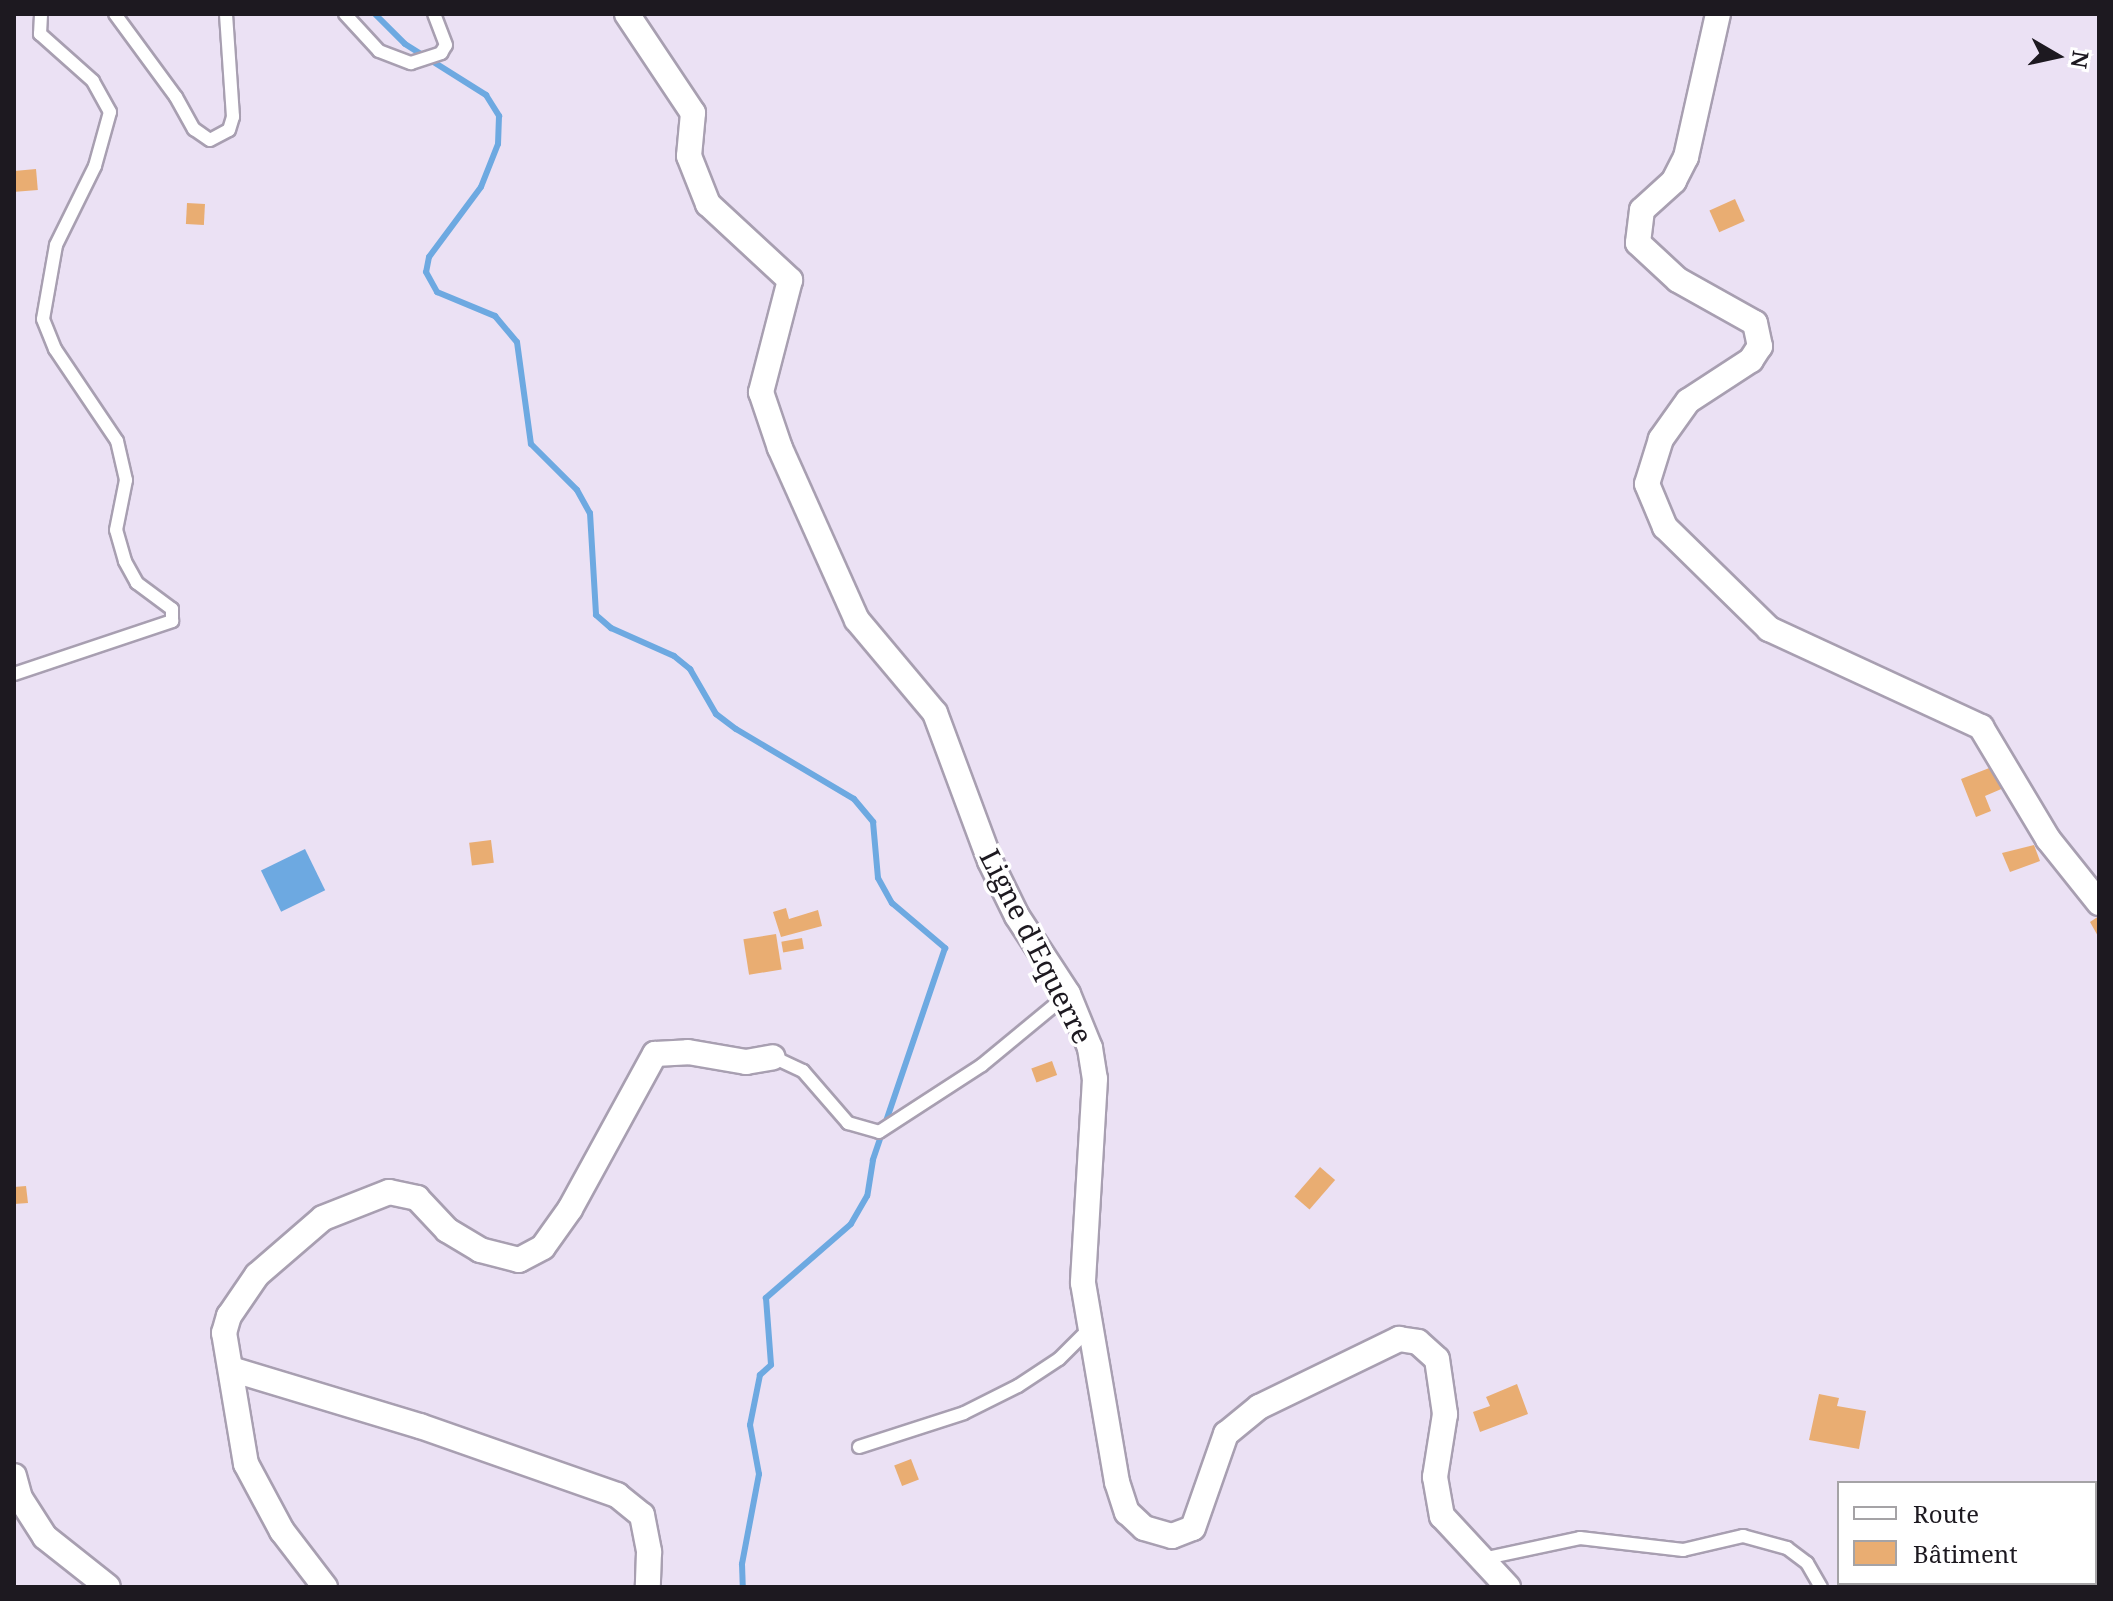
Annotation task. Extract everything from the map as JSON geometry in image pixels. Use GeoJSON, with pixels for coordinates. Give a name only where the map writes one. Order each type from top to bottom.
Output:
{"type":"FeatureCollection","features":[{"type":"Feature","properties":{"kind":"street","name":"Ligne d'Equerre"},"geometry":{"type":"LineString","coordinates":[[627,14],[693,113],[689,156],[708,204],[790,280],[761,392],[822,546],[857,620],[935,713],[1003,889],[1068,994],[1090,1048],[1095,1079],[1083,1283],[1117,1482],[1127,1512],[1144,1528],[1172,1536],[1193,1528],[1226,1434],[1259,1407],[1399,1339],[1418,1342],[1437,1359],[1445,1414],[1435,1477],[1442,1516],[1508,1587]]}},
{"type":"Feature","properties":{"kind":"street"},"geometry":{"type":"LineString","coordinates":[[1718,14],[1686,157],[1674,181],[1642,210],[1638,243],[1678,280],[1755,323],[1760,346],[1751,360],[1688,401],[1661,439],[1647,484],[1665,527],[1769,629],[1981,727],[2048,839],[2099,903]]}},
{"type":"Feature","properties":{"kind":"street"},"geometry":{"type":"LineString","coordinates":[[325,1587],[282,1531],[246,1464],[234,1370],[224,1333],[229,1316],[257,1275],[323,1218],[362,1198],[402,1193],[417,1198],[447,1230],[480,1250],[519,1260],[543,1247],[570,1209],[655,1054],[688,1052],[746,1062],[773,1057]]}},
{"type":"Feature","properties":{"kind":"street"},"geometry":{"type":"LineString","coordinates":[[234,1370],[420,1426],[617,1495],[642,1515],[649,1552],[648,1587]]}},
{"type":"Feature","properties":{"kind":"street"},"geometry":{"type":"LineString","coordinates":[[14,1476],[20,1498],[45,1537],[108,1587]]}},
{"type":"Feature","properties":{"kind":"lane"},"geometry":{"type":"LineString","coordinates":[[14,674],[172,621],[172,609],[137,583],[125,561],[116,530],[126,480],[117,441],[55,349],[43,319],[56,245],[95,166],[110,112],[93,81],[40,34],[41,14]]}},
{"type":"Feature","properties":{"kind":"lane"},"geometry":{"type":"LineString","coordinates":[[115,14],[176,97],[194,129],[210,140],[229,130],[233,117],[226,14]]}},
{"type":"Feature","properties":{"kind":"lane"},"geometry":{"type":"LineString","coordinates":[[345,14],[379,51],[411,63],[441,53],[446,45],[434,14]]}},
{"type":"Feature","properties":{"kind":"lane"},"geometry":{"type":"LineString","coordinates":[[773,1057],[803,1071],[848,1123],[879,1132],[982,1065],[1068,994]]}},
{"type":"Feature","properties":{"kind":"lane"},"geometry":{"type":"LineString","coordinates":[[859,1447],[964,1413],[1039,1376],[1091,1327]]}},
{"type":"Feature","properties":{"kind":"lane"},"geometry":{"type":"LineString","coordinates":[[1482,1559],[1580,1538],[1683,1550],[1743,1536],[1787,1548],[1807,1563],[1821,1587]]}},
{"type":"Feature","properties":{"kind":"water"},"geometry":{"type":"Polygon","coordinates":[[[305,849],[325,890],[281,912],[261,870],[305,849]]]}},
{"type":"Feature","properties":{"kind":"building"},"geometry":{"type":"Polygon","coordinates":[[[36,169],[38,190],[16,192],[14,171],[36,169]]]}},
{"type":"Feature","properties":{"kind":"building"},"geometry":{"type":"Polygon","coordinates":[[[1735,199],[1745,221],[1719,232],[1709,210],[1735,199]]]}},
{"type":"Feature","properties":{"kind":"building"},"geometry":{"type":"Polygon","coordinates":[[[187,203],[205,204],[204,225],[186,224],[187,203]]]}},
{"type":"Feature","properties":{"kind":"building"},"geometry":{"type":"Polygon","coordinates":[[[1997,765],[2006,787],[1985,796],[1991,811],[1976,817],[1961,779],[1997,765]]]}},
{"type":"Feature","properties":{"kind":"building"},"geometry":{"type":"Polygon","coordinates":[[[491,840],[494,863],[472,866],[469,843],[491,840]]]}},
{"type":"Feature","properties":{"kind":"building"},"geometry":{"type":"Polygon","coordinates":[[[2034,845],[2040,861],[2010,872],[2002,853],[2034,845]]]}},
{"type":"Feature","properties":{"kind":"building"},"geometry":{"type":"Polygon","coordinates":[[[786,908],[789,919],[818,910],[822,926],[781,937],[773,912],[786,908]]]}},
{"type":"Feature","properties":{"kind":"building"},"geometry":{"type":"Polygon","coordinates":[[[2099,916],[2099,938],[2090,922],[2099,916]]]}},
{"type":"Feature","properties":{"kind":"building"},"geometry":{"type":"Polygon","coordinates":[[[776,934],[782,970],[749,975],[743,939],[776,934]]]}},
{"type":"Feature","properties":{"kind":"building"},"geometry":{"type":"Polygon","coordinates":[[[802,938],[804,949],[783,952],[781,942],[802,938]]]}},
{"type":"Feature","properties":{"kind":"building"},"geometry":{"type":"Polygon","coordinates":[[[1052,1061],[1057,1075],[1036,1083],[1031,1069],[1052,1061]]]}},
{"type":"Feature","properties":{"kind":"building"},"geometry":{"type":"Polygon","coordinates":[[[1320,1167],[1335,1180],[1310,1210],[1294,1196],[1320,1167]]]}},
{"type":"Feature","properties":{"kind":"building"},"geometry":{"type":"Polygon","coordinates":[[[26,1186],[28,1203],[14,1204],[14,1187],[26,1186]]]}},
{"type":"Feature","properties":{"kind":"building"},"geometry":{"type":"Polygon","coordinates":[[[1517,1384],[1528,1414],[1480,1432],[1473,1412],[1490,1406],[1486,1397],[1517,1384]]]}},
{"type":"Feature","properties":{"kind":"building"},"geometry":{"type":"Polygon","coordinates":[[[1819,1394],[1839,1398],[1837,1406],[1866,1411],[1859,1449],[1809,1440],[1819,1394]]]}},
{"type":"Feature","properties":{"kind":"building"},"geometry":{"type":"Polygon","coordinates":[[[911,1459],[919,1480],[902,1486],[894,1465],[911,1459]]]}},
{"type":"Feature","properties":{"kind":"waterway"},"geometry":{"type":"LineString","coordinates":[[375,14],[405,44],[486,95],[499,116],[498,144],[481,187],[429,257],[426,272],[437,292],[495,316],[517,342],[531,444],[577,490],[590,513],[596,615],[611,628],[674,656],[690,669],[716,714],[854,799],[873,822],[878,878],[892,903],[945,948],[873,1160],[867,1196],[851,1224],[766,1298],[771,1365],[760,1375],[750,1425],[759,1474],[742,1564],[743,1587]]}}]}
